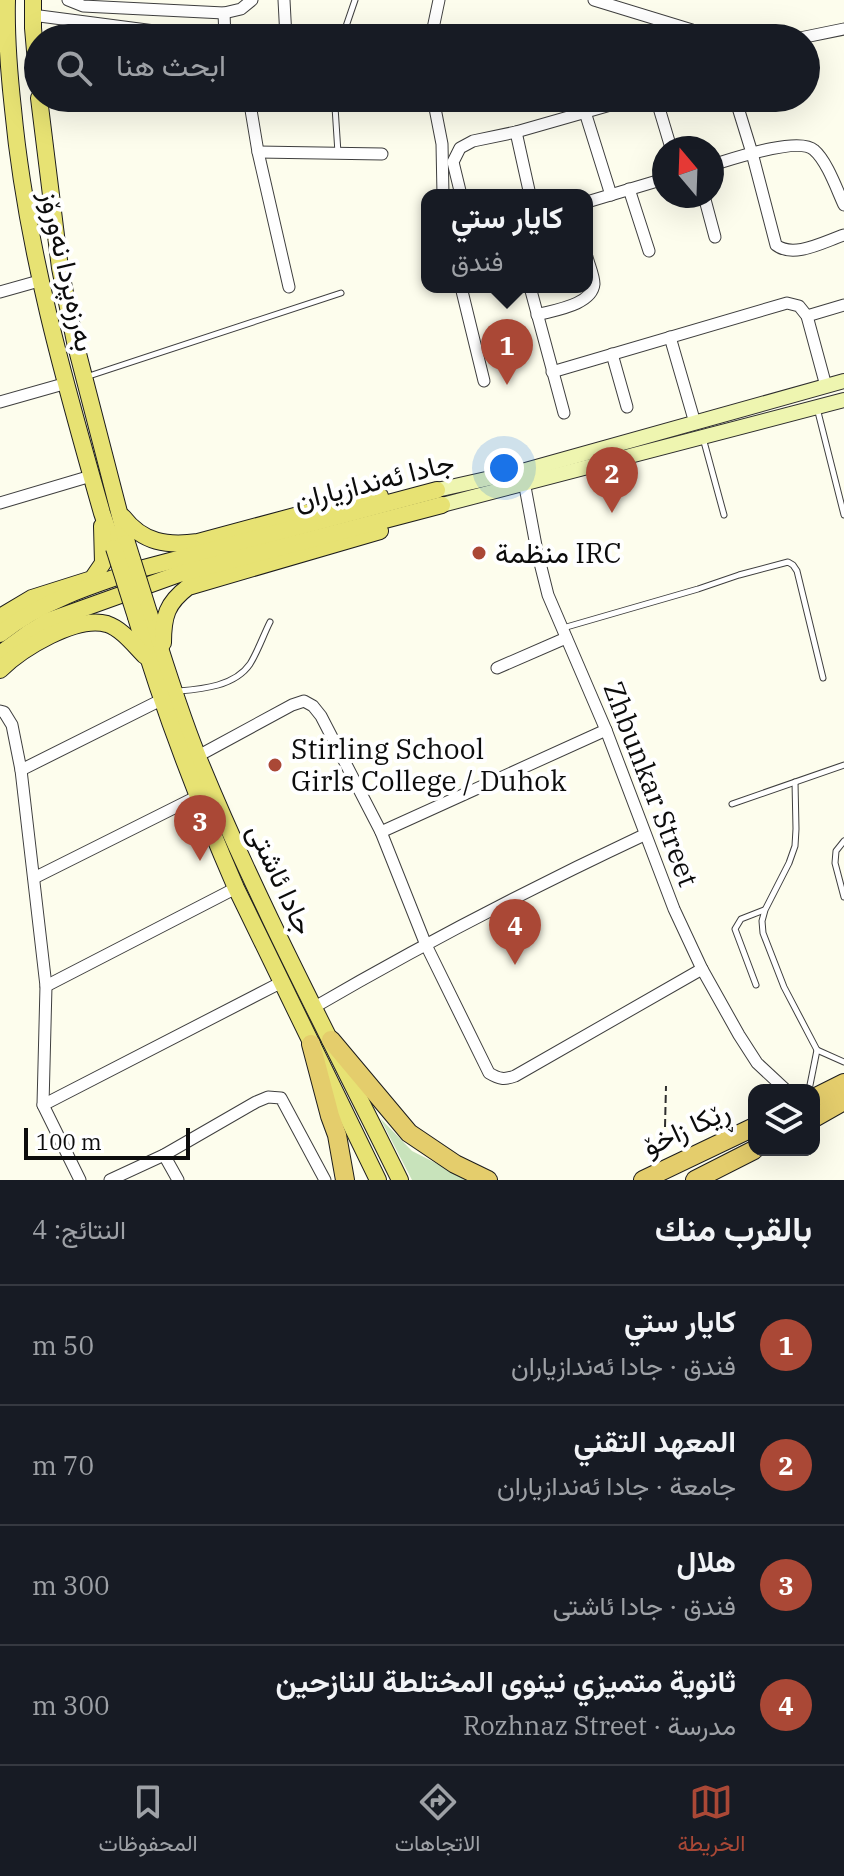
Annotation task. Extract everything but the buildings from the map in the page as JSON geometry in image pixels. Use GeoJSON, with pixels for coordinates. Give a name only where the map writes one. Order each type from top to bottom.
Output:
{"type":"FeatureCollection","features":[{"type":"Feature","properties":{"kind":"highway"},"geometry":{"type":"LineString","coordinates":[[331,1040],[409,1133],[455,1164],[488,1180]]}},
{"type":"Feature","properties":{"kind":"highway"},"geometry":{"type":"LineString","coordinates":[[311,1044],[337,1135],[345,1180]]}},
{"type":"Feature","properties":{"kind":"highway"},"geometry":{"type":"LineString","coordinates":[[820,1095],[844,1083]]}},
{"type":"Feature","properties":{"kind":"highway"},"geometry":{"type":"LineString","coordinates":[[820,1115],[844,1101]]}},
{"type":"Feature","properties":{"kind":"highway","name":"ڕێکا زاخۆ"},"geometry":{"type":"LineString","coordinates":[[634,1180],[648,1177],[748,1130]]}},
{"type":"Feature","properties":{"kind":"highway","name":"ڕێکا زاخۆ"},"geometry":{"type":"LineString","coordinates":[[695,1180],[748,1153]]}},
{"type":"Feature","properties":{"kind":"main road","name":"بەرزەپردا نەورۆز"},"geometry":{"type":"LineString","coordinates":[[7,0],[6,40],[18,162],[39,281],[102,513],[121,546]]}},
{"type":"Feature","properties":{"kind":"main road","name":"بەرزەپردا نەورۆز"},"geometry":{"type":"LineString","coordinates":[[41,112],[60,268],[84,378],[120,513],[121,546]]}},
{"type":"Feature","properties":{"kind":"main road","name":"جادا ئەندازیاران"},"geometry":{"type":"LineString","coordinates":[[524,477],[695,423],[844,381]]}},
{"type":"Feature","properties":{"kind":"main road","name":"جادا ئەندازیاران"},"geometry":{"type":"LineString","coordinates":[[62,606],[440,498],[703,437],[844,400]]}},
{"type":"Feature","properties":{"kind":"main road"},"geometry":{"type":"LineString","coordinates":[[120,513],[129,525],[149,539],[181,544],[389,494],[440,498]]}},
{"type":"Feature","properties":{"kind":"main road"},"geometry":{"type":"LineString","coordinates":[[0,670],[22,652],[54,634],[97,622],[116,628],[156,658],[168,607],[188,587],[397,526],[440,498]]}},
{"type":"Feature","properties":{"kind":"main road"},"geometry":{"type":"LineString","coordinates":[[1,613],[32,598],[92,579],[103,563],[102,513]]}},
{"type":"Feature","properties":{"kind":"main road","name":"جادا ئاشتی"},"geometry":{"type":"LineString","coordinates":[[121,546],[198,796],[236,888],[378,1180]]}},
{"type":"Feature","properties":{"kind":"main road"},"geometry":{"type":"LineString","coordinates":[[0,634],[36,611],[62,606]]}},
{"type":"Feature","properties":{"kind":"main road"},"geometry":{"type":"LineString","coordinates":[[0,654],[62,606]]}},
{"type":"Feature","properties":{"kind":"main road","name":"جادا ئاشتی"},"geometry":{"type":"LineString","coordinates":[[167,696],[198,756],[234,841],[313,1008],[400,1180]]}},
{"type":"Feature","properties":{"kind":"street"},"geometry":{"type":"LineString","coordinates":[[68,0],[83,6],[224,13],[241,9],[252,0]]}},
{"type":"Feature","properties":{"kind":"street"},"geometry":{"type":"LineString","coordinates":[[284,0],[285,24]]}},
{"type":"Feature","properties":{"kind":"street"},"geometry":{"type":"LineString","coordinates":[[434,24],[439,0]]}},
{"type":"Feature","properties":{"kind":"street"},"geometry":{"type":"LineString","coordinates":[[594,0],[672,24]]}},
{"type":"Feature","properties":{"kind":"street"},"geometry":{"type":"LineString","coordinates":[[32,8],[126,24]]}},
{"type":"Feature","properties":{"kind":"street"},"geometry":{"type":"LineString","coordinates":[[224,13],[224,24]]}},
{"type":"Feature","properties":{"kind":"street"},"geometry":{"type":"LineString","coordinates":[[820,34],[844,29]]}},
{"type":"Feature","properties":{"kind":"street"},"geometry":{"type":"LineString","coordinates":[[251,112],[289,287]]}},
{"type":"Feature","properties":{"kind":"street"},"geometry":{"type":"LineString","coordinates":[[436,112],[442,144],[443,189]]}},
{"type":"Feature","properties":{"kind":"street"},"geometry":{"type":"LineString","coordinates":[[460,189],[453,162],[460,148],[473,141],[585,112],[611,195]]}},
{"type":"Feature","properties":{"kind":"street"},"geometry":{"type":"LineString","coordinates":[[660,112],[667,136]]}},
{"type":"Feature","properties":{"kind":"street"},"geometry":{"type":"LineString","coordinates":[[739,112],[776,245],[783,250],[799,250],[844,235]]}},
{"type":"Feature","properties":{"kind":"street"},"geometry":{"type":"LineString","coordinates":[[516,132],[529,189]]}},
{"type":"Feature","properties":{"kind":"street"},"geometry":{"type":"LineString","coordinates":[[724,161],[799,144],[813,148],[844,205]]}},
{"type":"Feature","properties":{"kind":"street"},"geometry":{"type":"LineString","coordinates":[[258,152],[382,154]]}},
{"type":"Feature","properties":{"kind":"street"},"geometry":{"type":"LineString","coordinates":[[593,200],[652,182]]}},
{"type":"Feature","properties":{"kind":"street"},"geometry":{"type":"LineString","coordinates":[[629,189],[649,251]]}},
{"type":"Feature","properties":{"kind":"street"},"geometry":{"type":"LineString","coordinates":[[707,208],[715,237]]}},
{"type":"Feature","properties":{"kind":"street"},"geometry":{"type":"LineString","coordinates":[[0,292],[39,281]]}},
{"type":"Feature","properties":{"kind":"street"},"geometry":{"type":"LineString","coordinates":[[462,293],[484,381]]}},
{"type":"Feature","properties":{"kind":"street"},"geometry":{"type":"LineString","coordinates":[[532,293],[564,413]]}},
{"type":"Feature","properties":{"kind":"street"},"geometry":{"type":"LineString","coordinates":[[537,315],[576,304],[590,293]]}},
{"type":"Feature","properties":{"kind":"street"},"geometry":{"type":"LineString","coordinates":[[552,372],[787,303],[799,306],[807,316],[826,386]]}},
{"type":"Feature","properties":{"kind":"street"},"geometry":{"type":"LineString","coordinates":[[807,316],[844,305]]}},
{"type":"Feature","properties":{"kind":"street"},"geometry":{"type":"LineString","coordinates":[[670,337],[695,423]]}},
{"type":"Feature","properties":{"kind":"street"},"geometry":{"type":"LineString","coordinates":[[612,354],[627,407]]}},
{"type":"Feature","properties":{"kind":"street"},"geometry":{"type":"LineString","coordinates":[[0,402],[67,383]]}},
{"type":"Feature","properties":{"kind":"street"},"geometry":{"type":"LineString","coordinates":[[0,503],[91,476]]}},
{"type":"Feature","properties":{"kind":"street","name":"Zhbunkar Street"},"geometry":{"type":"LineString","coordinates":[[524,477],[548,595],[606,730],[674,909],[702,969],[757,1063],[780,1084]]}},
{"type":"Feature","properties":{"kind":"street"},"geometry":{"type":"LineString","coordinates":[[497,668],[564,633]]}},
{"type":"Feature","properties":{"kind":"street"},"geometry":{"type":"LineString","coordinates":[[21,770],[167,696]]}},
{"type":"Feature","properties":{"kind":"street"},"geometry":{"type":"LineString","coordinates":[[198,756],[292,705],[304,701],[313,706],[381,832],[426,945],[489,1073],[497,1078],[505,1080],[515,1076],[702,969]]}},
{"type":"Feature","properties":{"kind":"street"},"geometry":{"type":"LineString","coordinates":[[0,711],[12,725],[21,770],[46,986],[43,1105],[80,1180]]}},
{"type":"Feature","properties":{"kind":"street"},"geometry":{"type":"LineString","coordinates":[[381,832],[606,730]]}},
{"type":"Feature","properties":{"kind":"street"},"geometry":{"type":"LineString","coordinates":[[34,878],[198,796]]}},
{"type":"Feature","properties":{"kind":"street"},"geometry":{"type":"LineString","coordinates":[[313,1008],[547,881],[644,835]]}},
{"type":"Feature","properties":{"kind":"street"},"geometry":{"type":"LineString","coordinates":[[46,986],[236,888]]}},
{"type":"Feature","properties":{"kind":"street"},"geometry":{"type":"LineString","coordinates":[[43,1105],[282,982]]}},
{"type":"Feature","properties":{"kind":"street"},"geometry":{"type":"LineString","coordinates":[[110,1180],[164,1155],[268,1097],[281,1098],[325,1180]]}},
{"type":"Feature","properties":{"kind":"street"},"geometry":{"type":"LineString","coordinates":[[164,1155],[178,1180]]}},
{"type":"Feature","properties":{"kind":"lane"},"geometry":{"type":"LineString","coordinates":[[347,24],[355,0]]}},
{"type":"Feature","properties":{"kind":"lane"},"geometry":{"type":"LineString","coordinates":[[334,112],[338,153]]}},
{"type":"Feature","properties":{"kind":"lane"},"geometry":{"type":"LineString","coordinates":[[84,378],[341,293]]}},
{"type":"Feature","properties":{"kind":"lane"},"geometry":{"type":"LineString","coordinates":[[817,407],[844,515]]}},
{"type":"Feature","properties":{"kind":"lane"},"geometry":{"type":"LineString","coordinates":[[703,437],[724,515]]}},
{"type":"Feature","properties":{"kind":"lane"},"geometry":{"type":"LineString","coordinates":[[564,633],[739,575],[788,562],[797,571],[823,678]]}},
{"type":"Feature","properties":{"kind":"lane"},"geometry":{"type":"LineString","coordinates":[[167,696],[204,689],[239,675],[249,665],[270,622]]}},
{"type":"Feature","properties":{"kind":"lane"},"geometry":{"type":"LineString","coordinates":[[732,804],[844,765]]}},
{"type":"Feature","properties":{"kind":"lane"},"geometry":{"type":"LineString","coordinates":[[795,782],[795,846],[765,910],[762,921],[765,939],[784,987],[817,1050],[844,1062]]}},
{"type":"Feature","properties":{"kind":"lane"},"geometry":{"type":"LineString","coordinates":[[844,841],[836,851],[835,863],[844,897]]}},
{"type":"Feature","properties":{"kind":"lane"},"geometry":{"type":"LineString","coordinates":[[756,985],[735,929],[741,919],[765,910]]}},
{"type":"Feature","properties":{"kind":"lane"},"geometry":{"type":"LineString","coordinates":[[810,1084],[817,1050]]}},
{"type":"Feature","properties":{"kind":"path"},"geometry":{"type":"LineString","coordinates":[[665,1127],[666,1086]]}},
{"type":"Feature","properties":{"kind":"green space"},"geometry":{"type":"Polygon","coordinates":[[[380,1118],[412,1151],[469,1180],[412,1180],[380,1118]]]}},
{"type":"Feature","properties":{"kind":"place","name":"كايار ستي"},"geometry":{"type":"Point","coordinates":[507,385]}},
{"type":"Feature","properties":{"kind":"place","name":"المعهد التقني"},"geometry":{"type":"Point","coordinates":[612,513]}},
{"type":"Feature","properties":{"kind":"place","name":"منظمة IRC"},"geometry":{"type":"Point","coordinates":[479,553]}},
{"type":"Feature","properties":{"kind":"place","name":"Stirling School Girls College / Duhok"},"geometry":{"type":"Point","coordinates":[275,765]}},
{"type":"Feature","properties":{"kind":"place","name":"هلال"},"geometry":{"type":"Point","coordinates":[200,861]}},
{"type":"Feature","properties":{"kind":"place","name":"ثانوية متميزي نينوى المختلطة للنازحين"},"geometry":{"type":"Point","coordinates":[515,965]}}]}
